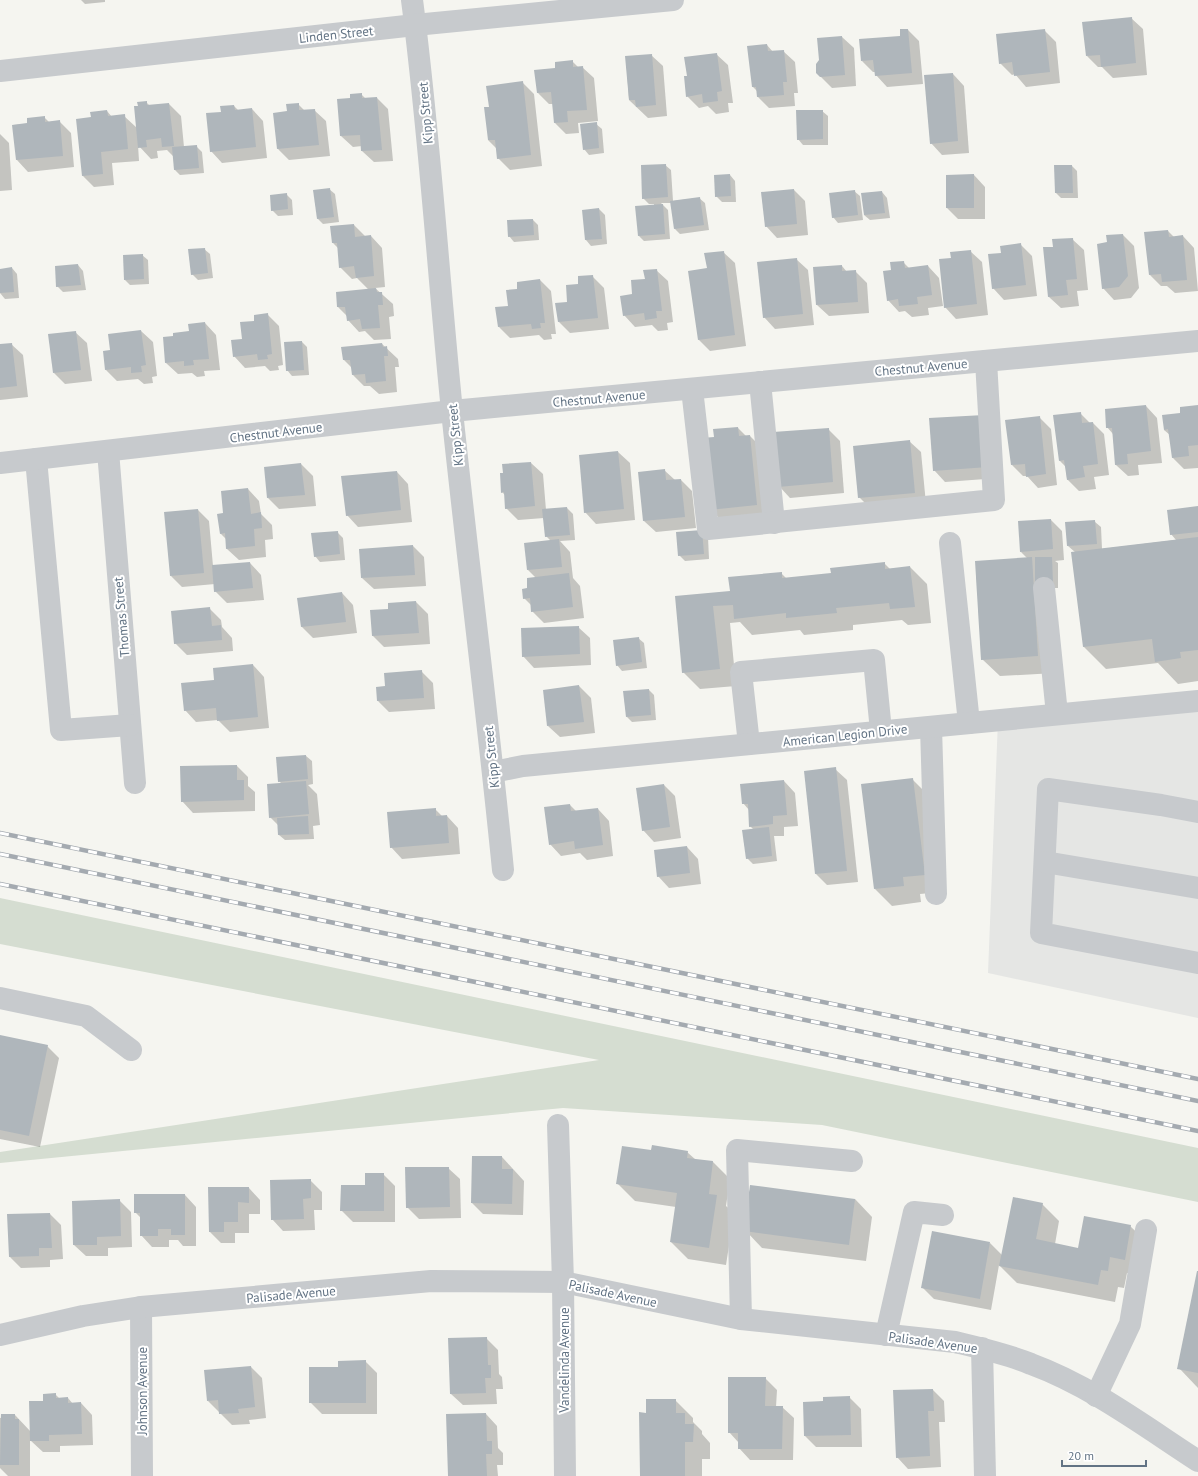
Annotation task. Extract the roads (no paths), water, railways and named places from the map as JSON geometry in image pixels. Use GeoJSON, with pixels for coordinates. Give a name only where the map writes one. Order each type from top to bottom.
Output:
{"type":"FeatureCollection","features":[{"type":"Feature","properties":{"kind":"street","name":"Kipp Street"},"geometry":{"type":"LineString","coordinates":[[412,0],[421,64],[452,411],[493,772],[502,870]]}},
{"type":"Feature","properties":{"kind":"street","name":"Linden Street"},"geometry":{"type":"LineString","coordinates":[[0,70],[415,25],[673,0]]}},
{"type":"Feature","properties":{"kind":"street","name":"Chestnut Avenue"},"geometry":{"type":"LineString","coordinates":[[0,463],[452,411],[1198,341]]}},
{"type":"Feature","properties":{"kind":"street"},"geometry":{"type":"LineString","coordinates":[[692,389],[708,529],[774,523],[994,500],[986,361]]}},
{"type":"Feature","properties":{"kind":"street"},"geometry":{"type":"LineString","coordinates":[[760,382],[774,523]]}},
{"type":"Feature","properties":{"kind":"street","name":"Thomas Street"},"geometry":{"type":"LineString","coordinates":[[108,451],[135,783]]}},
{"type":"Feature","properties":{"kind":"street"},"geometry":{"type":"LineString","coordinates":[[36,459],[61,730],[130,726]]}},
{"type":"Feature","properties":{"kind":"street"},"geometry":{"type":"LineString","coordinates":[[950,543],[969,723]]}},
{"type":"Feature","properties":{"kind":"street"},"geometry":{"type":"LineString","coordinates":[[1044,588],[1057,714]]}},
{"type":"Feature","properties":{"kind":"street"},"geometry":{"type":"LineString","coordinates":[[748,744],[741,672],[874,660],[881,731]]}},
{"type":"Feature","properties":{"kind":"street","name":"American Legion Drive"},"geometry":{"type":"LineString","coordinates":[[493,772],[523,766],[1198,701]]}},
{"type":"Feature","properties":{"kind":"street"},"geometry":{"type":"LineString","coordinates":[[931,727],[936,894]]}},
{"type":"Feature","properties":{"kind":"street"},"geometry":{"type":"LineString","coordinates":[[1198,812],[1161,805],[1048,789],[1041,933],[1198,963]]}},
{"type":"Feature","properties":{"kind":"street"},"geometry":{"type":"LineString","coordinates":[[1045,862],[1198,888]]}},
{"type":"Feature","properties":{"kind":"street"},"geometry":{"type":"LineString","coordinates":[[0,998],[86,1016],[131,1050]]}},
{"type":"Feature","properties":{"kind":"street","name":"Vandelinda Avenue"},"geometry":{"type":"LineString","coordinates":[[558,1125],[564,1282],[565,1476]]}},
{"type":"Feature","properties":{"kind":"street"},"geometry":{"type":"LineString","coordinates":[[741,1319],[737,1150],[852,1161]]}},
{"type":"Feature","properties":{"kind":"street"},"geometry":{"type":"LineString","coordinates":[[886,1335],[914,1212],[943,1215]]}},
{"type":"Feature","properties":{"kind":"street"},"geometry":{"type":"LineString","coordinates":[[1096,1396],[1130,1324],[1146,1230]]}},
{"type":"Feature","properties":{"kind":"street","name":"Palisade Avenue"},"geometry":{"type":"LineString","coordinates":[[0,1335],[83,1316],[141,1307],[431,1281],[564,1282],[741,1319],[954,1342],[982,1348],[1031,1364],[1077,1385],[1195,1452]]}},
{"type":"Feature","properties":{"kind":"street","name":"Johnson Avenue"},"geometry":{"type":"LineString","coordinates":[[141,1307],[142,1476]]}},
{"type":"Feature","properties":{"kind":"street"},"geometry":{"type":"LineString","coordinates":[[982,1348],[985,1476]]}},
{"type":"Feature","properties":{"kind":"railway"},"geometry":{"type":"LineString","coordinates":[[0,833],[1198,1079]]}},
{"type":"Feature","properties":{"kind":"railway"},"geometry":{"type":"LineString","coordinates":[[0,854],[1198,1101]]}},
{"type":"Feature","properties":{"kind":"railway"},"geometry":{"type":"LineString","coordinates":[[0,884],[1198,1131]]}}]}
